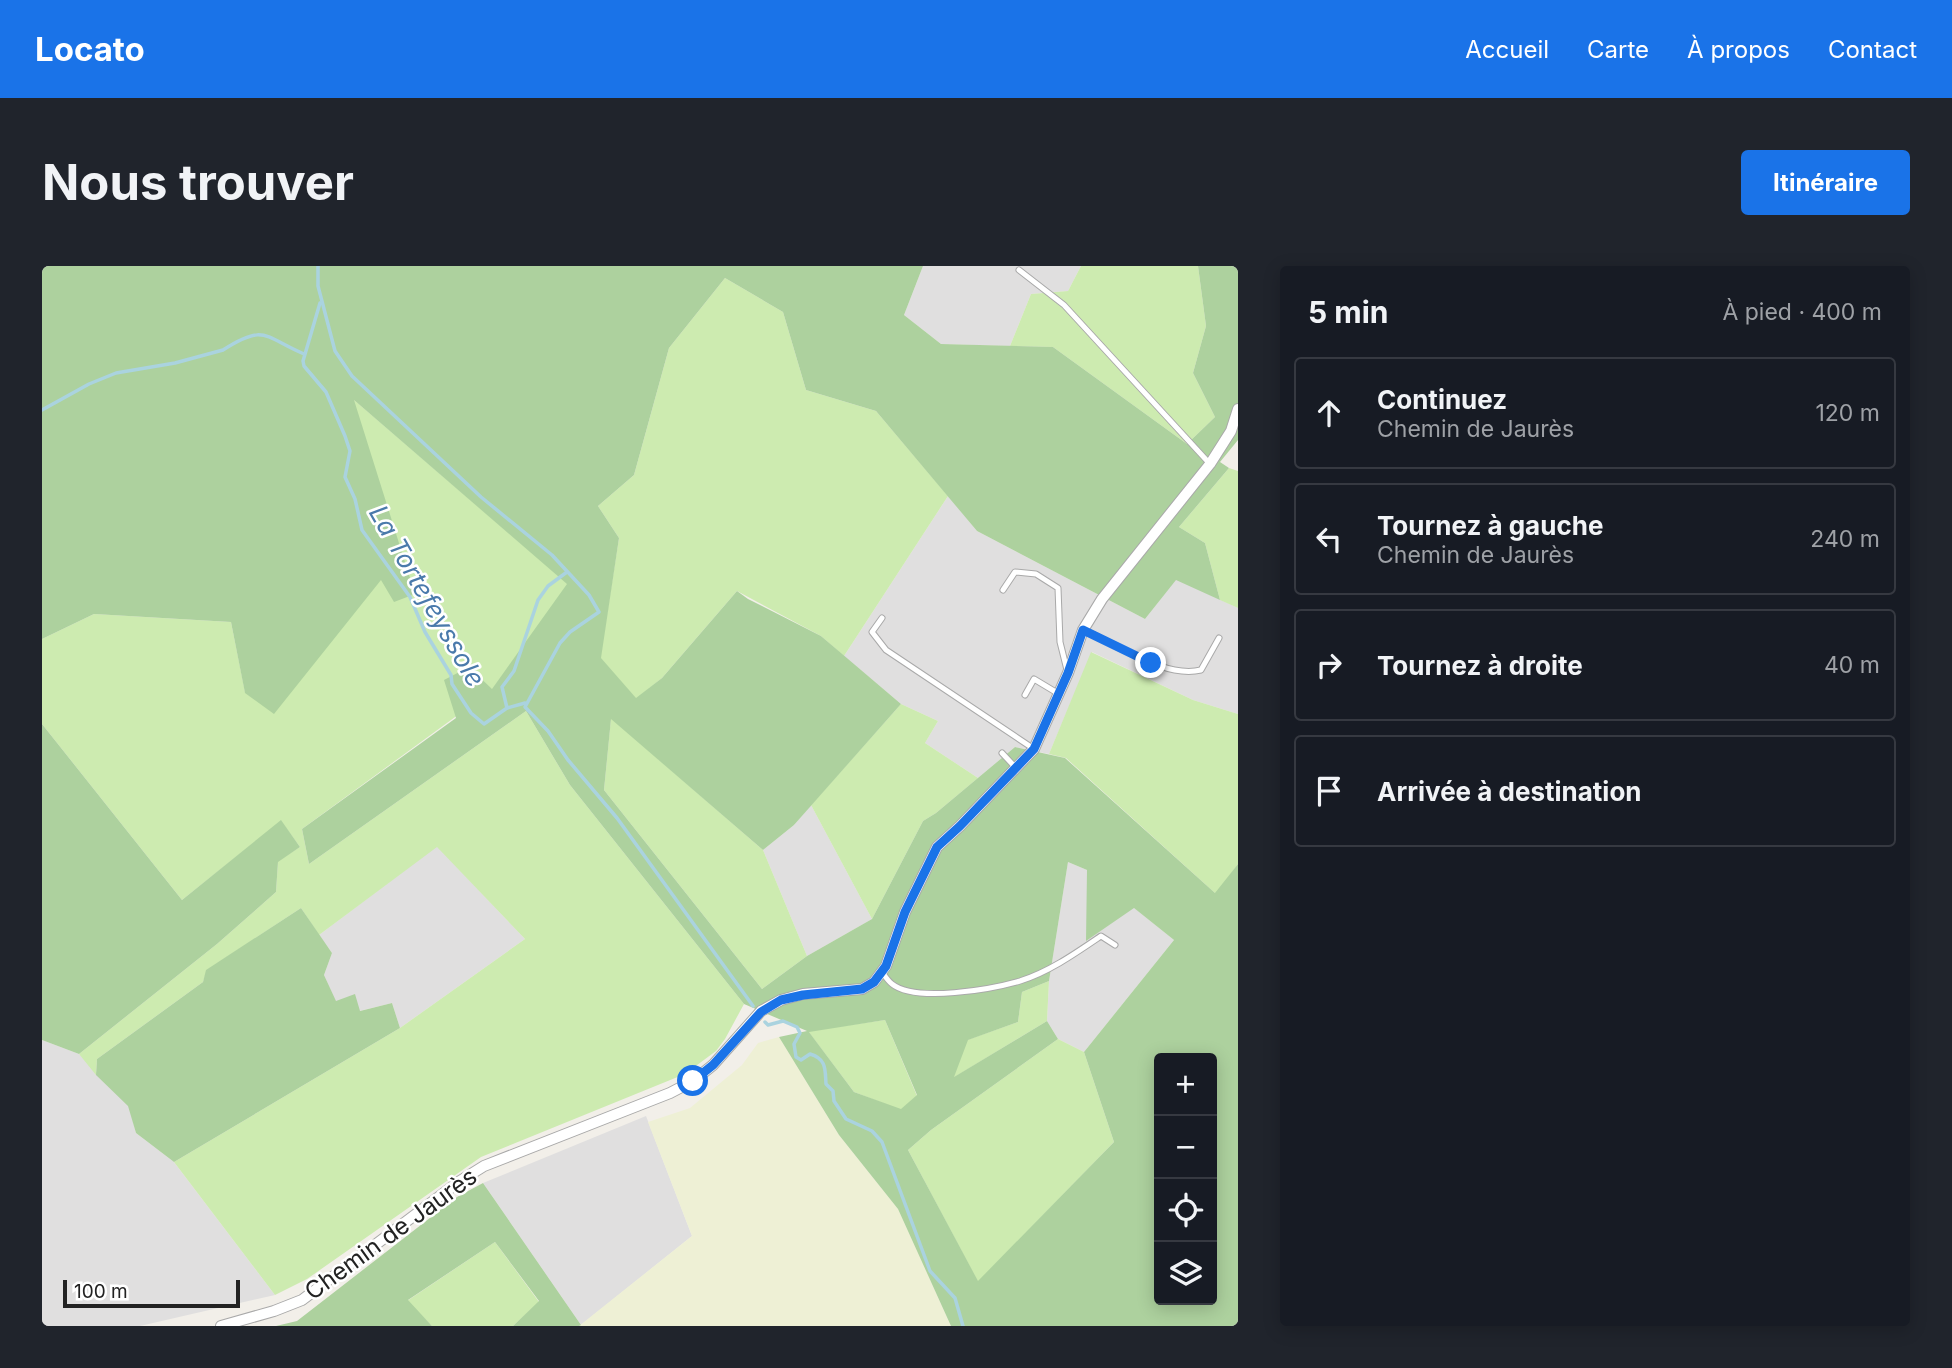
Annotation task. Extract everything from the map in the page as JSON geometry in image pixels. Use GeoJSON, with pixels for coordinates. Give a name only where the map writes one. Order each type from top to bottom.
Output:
{"type":"FeatureCollection","features":[{"type":"Feature","properties":{"kind":"street"},"geometry":{"type":"LineString","coordinates":[[882,972],[905,912],[937,847],[1034,749],[1068,673],[1083,630],[1102,599],[1210,464],[1231,431],[1238,409]]}},
{"type":"Feature","properties":{"kind":"street","name":"Chemin de Jaurès"},"geometry":{"type":"LineString","coordinates":[[221,1326],[302,1300],[460,1181],[484,1166],[670,1093],[693,1081],[713,1065],[761,1012],[781,1000],[862,989],[874,982],[882,972]]}},
{"type":"Feature","properties":{"kind":"lane"},"geometry":{"type":"LineString","coordinates":[[1019,270],[1064,305],[1210,464]]}},
{"type":"Feature","properties":{"kind":"lane"},"geometry":{"type":"LineString","coordinates":[[1003,590],[1015,572],[1036,574],[1058,588],[1059,642],[1068,673]]}},
{"type":"Feature","properties":{"kind":"lane"},"geometry":{"type":"LineString","coordinates":[[882,618],[872,632],[886,650],[1034,749]]}},
{"type":"Feature","properties":{"kind":"lane"},"geometry":{"type":"LineString","coordinates":[[1083,630],[1151,663],[1191,673],[1201,670],[1219,638]]}},
{"type":"Feature","properties":{"kind":"lane"},"geometry":{"type":"LineString","coordinates":[[1025,695],[1034,679],[1059,694]]}},
{"type":"Feature","properties":{"kind":"lane"},"geometry":{"type":"LineString","coordinates":[[1002,753],[1016,768]]}},
{"type":"Feature","properties":{"kind":"lane"},"geometry":{"type":"LineString","coordinates":[[882,972],[892,984],[910,993],[944,994],[1021,981],[1068,959],[1101,936],[1115,945]]}},
{"type":"Feature","properties":{"kind":"shaded area"},"geometry":{"type":"Polygon","coordinates":[[[923,266],[1081,266],[1068,291],[1031,294],[1010,346],[941,344],[904,315],[923,266]]]}},
{"type":"Feature","properties":{"kind":"shaded area"},"geometry":{"type":"Polygon","coordinates":[[[948,496],[977,531],[1145,619],[1176,579],[1238,608],[1238,714],[1193,700],[1092,652],[1049,754],[1015,747],[978,778],[925,743],[938,721],[901,704],[844,656],[948,496]]]}},
{"type":"Feature","properties":{"kind":"shaded area"},"geometry":{"type":"Polygon","coordinates":[[[811,805],[872,919],[807,956],[763,850],[794,825],[811,805]]]}},
{"type":"Feature","properties":{"kind":"shaded area"},"geometry":{"type":"Polygon","coordinates":[[[437,846],[525,939],[400,1028],[392,1003],[359,1011],[336,1002],[324,975],[332,953],[319,935],[437,846]]]}},
{"type":"Feature","properties":{"kind":"shaded area"},"geometry":{"type":"Polygon","coordinates":[[[1068,862],[1087,870],[1174,940],[1084,1052],[1058,1039],[1047,1021],[1049,981],[1068,862]]]}},
{"type":"Feature","properties":{"kind":"shaded area"},"geometry":{"type":"Polygon","coordinates":[[[42,1040],[79,1054],[129,1106],[136,1133],[174,1162],[275,1295],[140,1326],[42,1326],[42,1040]]]}},
{"type":"Feature","properties":{"kind":"shaded area"},"geometry":{"type":"Polygon","coordinates":[[[646,1116],[692,1236],[581,1325],[483,1183],[646,1116]]]}},
{"type":"Feature","properties":{"kind":"green space"},"geometry":{"type":"Polygon","coordinates":[[[42,266],[923,266],[904,315],[941,344],[1053,347],[1187,444],[1215,417],[1193,373],[1206,326],[1198,266],[1238,266],[1238,440],[1220,462],[1229,468],[1179,527],[1205,543],[1220,600],[1176,580],[1145,619],[977,531],[876,411],[806,390],[783,312],[725,278],[669,348],[634,475],[598,506],[619,538],[601,658],[636,698],[662,678],[737,591],[821,636],[901,704],[794,825],[763,850],[611,719],[604,790],[762,989],[807,956],[872,919],[923,821],[1015,747],[1065,758],[1215,893],[1238,864],[1238,1326],[951,1326],[898,1209],[839,1135],[779,1037],[807,1031],[744,1004],[570,785],[526,711],[309,864],[302,829],[456,718],[444,680],[469,667],[492,689],[567,584],[354,400],[415,594],[394,602],[381,580],[274,714],[245,693],[231,622],[94,614],[42,639],[42,266]],[[1068,862],[1049,981],[1022,992],[1018,1022],[968,1040],[954,1077],[1047,1021],[1058,1039],[931,1130],[908,1150],[978,1281],[1114,1142],[1084,1052],[1174,940],[1134,908],[1086,941],[1087,870],[1068,862]],[[885,1020],[809,1032],[854,1092],[901,1109],[917,1095],[885,1020]]]}},
{"type":"Feature","properties":{"kind":"green space"},"geometry":{"type":"Polygon","coordinates":[[[1081,266],[1198,266],[1206,326],[1193,373],[1215,417],[1187,444],[1053,347],[1010,346],[1031,294],[1068,291],[1081,266]]]}},
{"type":"Feature","properties":{"kind":"green space"},"geometry":{"type":"Polygon","coordinates":[[[725,278],[783,312],[806,390],[876,411],[948,496],[844,656],[821,636],[737,591],[662,678],[636,699],[600,658],[619,538],[598,506],[634,475],[669,348],[725,278]]]}},
{"type":"Feature","properties":{"kind":"green space"},"geometry":{"type":"Polygon","coordinates":[[[353,399],[568,584],[492,690],[302,829],[309,864],[526,711],[570,785],[744,1004],[716,1051],[685,1074],[481,1157],[307,1279],[275,1295],[174,1162],[400,1028],[525,939],[437,847],[319,935],[301,908],[207,970],[203,982],[97,1059],[96,1075],[79,1054],[217,944],[276,892],[278,861],[300,847],[281,821],[182,900],[42,724],[42,639],[94,614],[231,622],[245,692],[353,399]]]}},
{"type":"Feature","properties":{"kind":"green space"},"geometry":{"type":"Polygon","coordinates":[[[1229,468],[1238,471],[1238,608],[1220,600],[1205,543],[1179,527],[1229,468]]]}},
{"type":"Feature","properties":{"kind":"green space"},"geometry":{"type":"Polygon","coordinates":[[[1091,652],[1193,700],[1238,714],[1238,864],[1216,894],[1066,758],[1049,754],[1091,652]]]}},
{"type":"Feature","properties":{"kind":"green space"},"geometry":{"type":"Polygon","coordinates":[[[901,704],[938,721],[925,743],[978,778],[923,821],[872,919],[811,805],[901,704]]]}},
{"type":"Feature","properties":{"kind":"green space"},"geometry":{"type":"Polygon","coordinates":[[[611,718],[763,850],[807,956],[762,989],[604,790],[611,718]]]}},
{"type":"Feature","properties":{"kind":"green space"},"geometry":{"type":"Polygon","coordinates":[[[42,724],[182,900],[281,820],[300,847],[278,862],[276,892],[217,944],[79,1054],[42,1040],[42,724]]]}},
{"type":"Feature","properties":{"kind":"green space"},"geometry":{"type":"Polygon","coordinates":[[[301,908],[332,953],[324,975],[336,1001],[355,994],[360,1011],[392,1003],[400,1028],[174,1162],[136,1133],[128,1106],[96,1075],[97,1059],[203,982],[206,970],[301,908]]]}},
{"type":"Feature","properties":{"kind":"green space"},"geometry":{"type":"Polygon","coordinates":[[[1049,981],[1047,1021],[953,1078],[967,1040],[1018,1022],[1022,992],[1049,981]]]}},
{"type":"Feature","properties":{"kind":"green space"},"geometry":{"type":"Polygon","coordinates":[[[885,1020],[917,1096],[901,1110],[854,1092],[808,1031],[885,1020]]]}},
{"type":"Feature","properties":{"kind":"green space"},"geometry":{"type":"Polygon","coordinates":[[[779,1037],[839,1135],[898,1209],[951,1326],[579,1326],[692,1236],[648,1122],[690,1108],[742,1065],[758,1043],[779,1037]]]}},
{"type":"Feature","properties":{"kind":"green space"},"geometry":{"type":"Polygon","coordinates":[[[1058,1039],[1084,1052],[1114,1142],[978,1282],[908,1150],[931,1130],[1058,1039]]]}},
{"type":"Feature","properties":{"kind":"green space"},"geometry":{"type":"Polygon","coordinates":[[[483,1183],[581,1325],[513,1326],[539,1301],[495,1242],[408,1300],[432,1326],[276,1326],[297,1321],[457,1197],[483,1183]]]}},
{"type":"Feature","properties":{"kind":"green space"},"geometry":{"type":"Polygon","coordinates":[[[495,1242],[539,1302],[513,1326],[432,1326],[407,1301],[495,1242]]]}},
{"type":"Feature","properties":{"kind":"waterway","name":"La Tortefeyssole"},"geometry":{"type":"LineString","coordinates":[[318,266],[318,286],[335,351],[352,376],[481,497],[552,555],[589,595],[599,612],[570,632],[560,643],[525,707],[548,731],[568,760],[617,818],[753,1006]]}},
{"type":"Feature","properties":{"kind":"waterway","name":"La Tortefeyssole"},"geometry":{"type":"LineString","coordinates":[[320,303],[303,361],[304,366],[326,392],[345,436],[350,451],[345,477],[355,499],[362,530],[410,597],[425,632],[451,675],[452,684],[471,713],[484,724],[507,708],[525,703]]}},
{"type":"Feature","properties":{"kind":"waterway"},"geometry":{"type":"LineString","coordinates":[[42,410],[89,384],[116,373],[175,363],[223,350],[257,335],[272,338],[304,354]]}},
{"type":"Feature","properties":{"kind":"waterway","name":"La Tortefeyssole"},"geometry":{"type":"LineString","coordinates":[[507,708],[502,687],[514,671],[538,600],[548,586],[567,572]]}},
{"type":"Feature","properties":{"kind":"waterway","name":"La Tortefeyssole"},"geometry":{"type":"LineString","coordinates":[[765,1022],[768,1025],[783,1021],[797,1027],[800,1033],[794,1044],[796,1057],[801,1060],[810,1054],[820,1059],[824,1066],[826,1084],[833,1091],[834,1101],[846,1119],[872,1131],[882,1142],[930,1271],[955,1298],[963,1326]]}},
{"type":"Feature","properties":{"kind":"route"},"geometry":{"type":"LineString","coordinates":[[693,1081],[713,1065],[761,1012],[781,1000],[862,989],[874,982],[886,966],[905,912],[937,847],[1034,749],[1078,649],[1083,630],[1151,663]]}}]}
